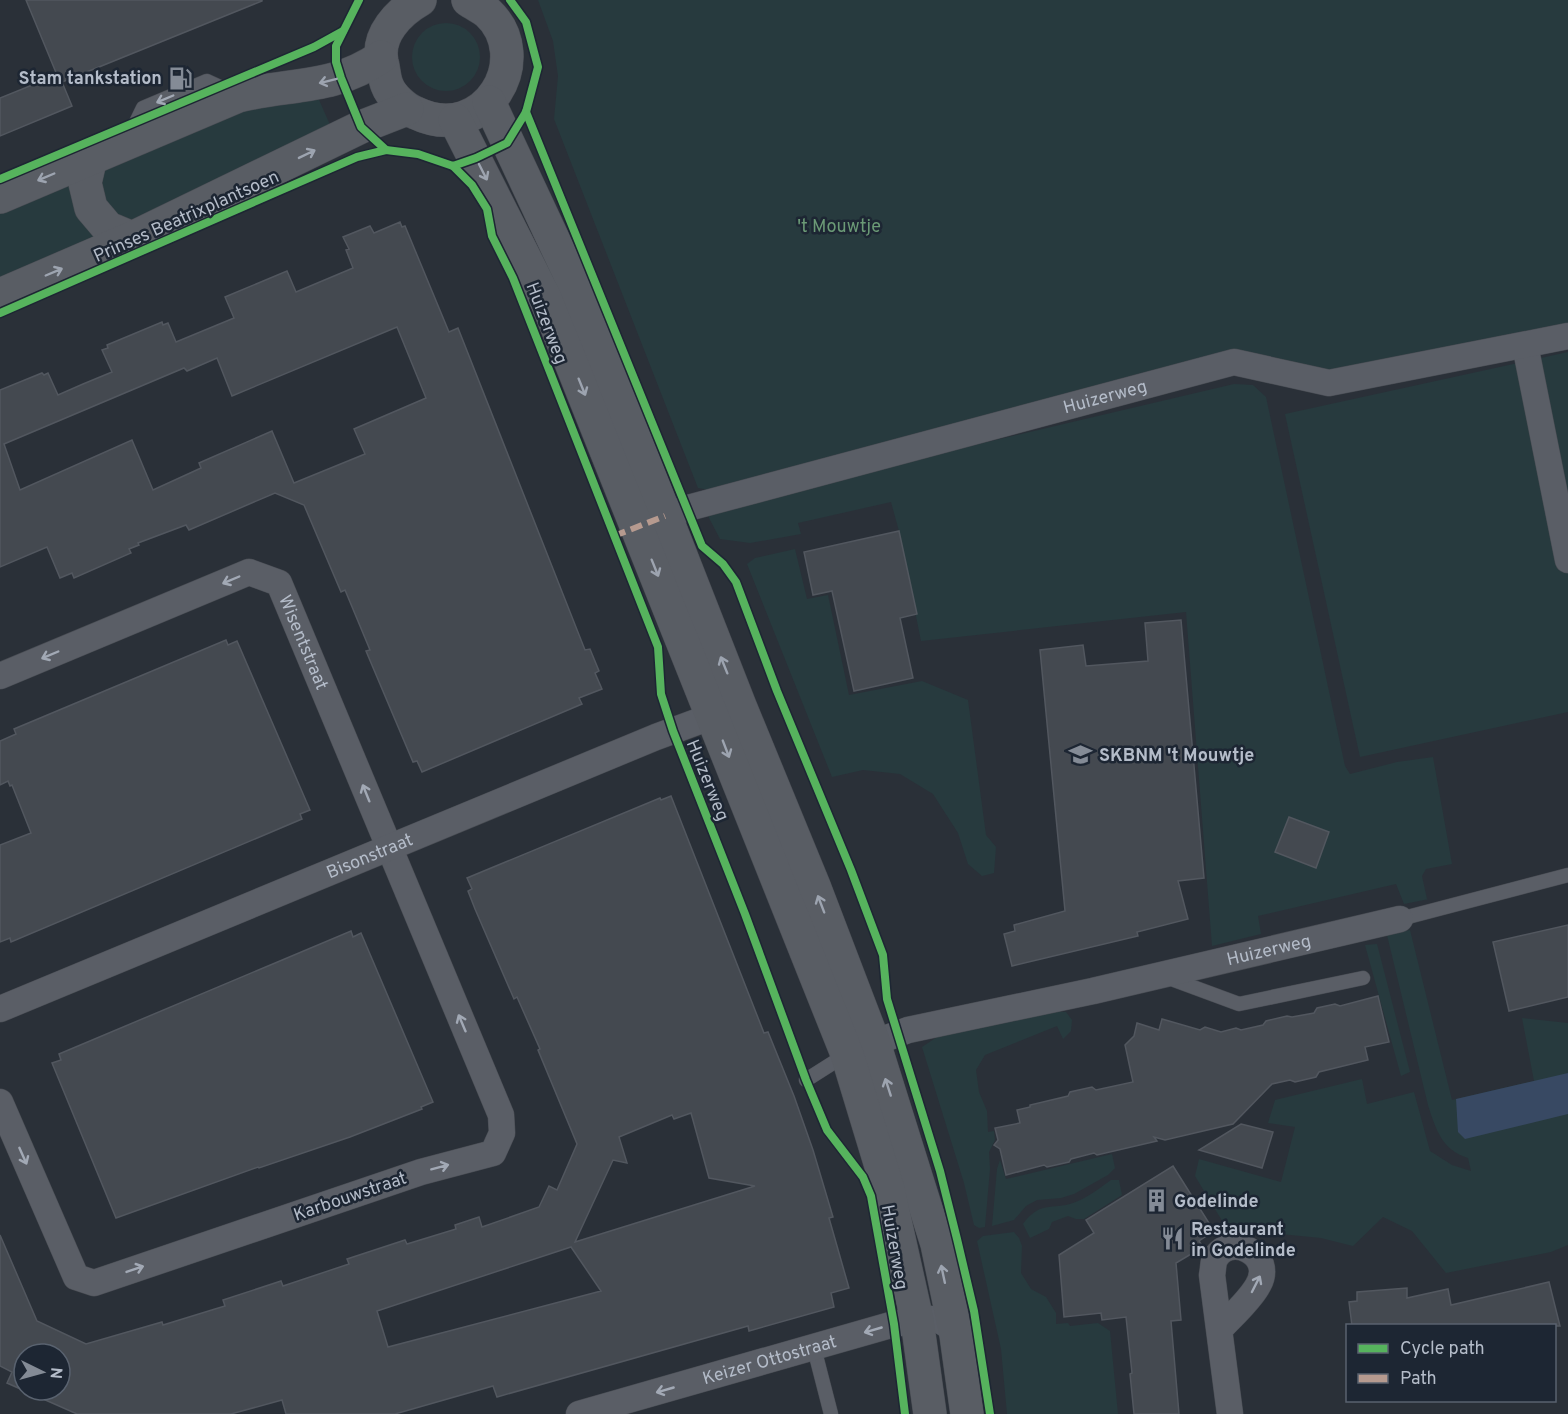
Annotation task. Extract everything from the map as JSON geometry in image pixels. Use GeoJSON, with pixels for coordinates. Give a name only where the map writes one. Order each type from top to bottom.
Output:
{"type":"FeatureCollection","features":[{"type":"Feature","properties":{"kind":"main road"},"geometry":{"type":"LineString","coordinates":[[404,4],[386,33],[381,57],[387,86],[407,109],[429,120],[455,120],[474,114],[489,102],[502,81],[507,57],[502,33],[488,13],[468,0]]}},
{"type":"Feature","properties":{"kind":"main road"},"geometry":{"type":"LineString","coordinates":[[0,197],[238,96],[261,90],[290,88],[340,78],[366,67],[381,57]]}},
{"type":"Feature","properties":{"kind":"main road","name":"Huizerweg"},"geometry":{"type":"LineString","coordinates":[[489,102],[576,288],[665,516],[727,711]]}},
{"type":"Feature","properties":{"kind":"main road","name":"Prinses Beatrixplantsoen"},"geometry":{"type":"LineString","coordinates":[[0,295],[132,238],[361,127],[407,109]]}},
{"type":"Feature","properties":{"kind":"main road","name":"Huizerweg"},"geometry":{"type":"LineString","coordinates":[[455,120],[546,300],[727,711],[861,1048],[937,1244],[956,1335],[967,1414]]}},
{"type":"Feature","properties":{"kind":"main road"},"geometry":{"type":"LineString","coordinates":[[91,157],[85,183],[91,208],[108,228],[132,238]]}},
{"type":"Feature","properties":{"kind":"main road","name":"Huizerweg"},"geometry":{"type":"LineString","coordinates":[[861,1048],[888,1189],[917,1320],[930,1414]]}},
{"type":"Feature","properties":{"kind":"street","name":"Huizerweg"},"geometry":{"type":"LineString","coordinates":[[665,516],[1234,362],[1329,383],[1568,336]]}},
{"type":"Feature","properties":{"kind":"street"},"geometry":{"type":"LineString","coordinates":[[1524,345],[1568,560]]}},
{"type":"Feature","properties":{"kind":"street","name":"Wisentstraat"},"geometry":{"type":"LineString","coordinates":[[0,676],[249,572],[279,583],[388,847]]}},
{"type":"Feature","properties":{"kind":"street","name":"Bisonstraat"},"geometry":{"type":"LineString","coordinates":[[0,1009],[656,737],[727,711]]}},
{"type":"Feature","properties":{"kind":"street","name":"Karbouwstraat"},"geometry":{"type":"LineString","coordinates":[[0,1102],[76,1277],[94,1283],[421,1172],[493,1153],[502,1133],[501,1115],[388,847]]}},
{"type":"Feature","properties":{"kind":"street","name":"Huizerweg"},"geometry":{"type":"LineString","coordinates":[[861,1048],[908,1030],[1400,920]]}},
{"type":"Feature","properties":{"kind":"street","name":"Keizer Ottostraat"},"geometry":{"type":"LineString","coordinates":[[579,1414],[894,1324],[930,1318],[941,1320],[950,1326],[956,1335]]}},
{"type":"Feature","properties":{"kind":"street"},"geometry":{"type":"LineString","coordinates":[[1220,1329],[1230,1414]]}},
{"type":"Feature","properties":{"kind":"lane","name":"Huizerweg"},"geometry":{"type":"LineString","coordinates":[[1400,920],[1568,875]]}},
{"type":"Feature","properties":{"kind":"lane"},"geometry":{"type":"LineString","coordinates":[[1161,975],[1239,1004],[1363,978]]}},
{"type":"Feature","properties":{"kind":"lane"},"geometry":{"type":"LineString","coordinates":[[806,1080],[861,1048]]}},
{"type":"Feature","properties":{"kind":"lane"},"geometry":{"type":"LineString","coordinates":[[814,1348],[831,1414]]}},
{"type":"Feature","properties":{"kind":"green space","name":"'t Mouwtje"},"geometry":{"type":"Polygon","coordinates":[[[538,0],[1568,0],[1568,325],[1335,369],[1306,369],[1267,360],[716,491],[698,488],[554,119],[558,76],[553,41],[538,0]]]}},
{"type":"Feature","properties":{"kind":"green space"},"geometry":{"type":"Polygon","coordinates":[[[446,23],[459,26],[470,33],[477,44],[480,57],[477,70],[470,81],[459,88],[446,91],[433,88],[422,81],[415,70],[412,57],[415,44],[422,33],[433,26],[446,23]]]}},
{"type":"Feature","properties":{"kind":"green space"},"geometry":{"type":"Polygon","coordinates":[[[316,93],[331,127],[126,227],[101,204],[102,169],[237,113],[316,93]]]}},
{"type":"Feature","properties":{"kind":"green space"},"geometry":{"type":"Polygon","coordinates":[[[75,181],[106,238],[0,283],[0,213],[75,181]]]}},
{"type":"Feature","properties":{"kind":"green space"},"geometry":{"type":"Polygon","coordinates":[[[1568,352],[1568,712],[1360,757],[1285,414],[1568,352]]]}},
{"type":"Feature","properties":{"kind":"green space"},"geometry":{"type":"Polygon","coordinates":[[[1234,384],[1253,385],[1266,397],[1345,766],[1350,774],[1397,762],[1433,757],[1452,864],[1426,869],[1422,876],[1427,899],[1429,899],[1404,904],[1396,884],[1258,916],[1261,934],[1212,946],[1186,612],[921,641],[891,502],[798,523],[801,534],[750,543],[720,539],[706,508],[1234,384]]]}},
{"type":"Feature","properties":{"kind":"green space"},"geometry":{"type":"Polygon","coordinates":[[[795,549],[807,599],[828,595],[849,695],[922,681],[968,700],[986,835],[996,847],[994,873],[982,876],[968,864],[958,833],[933,794],[900,774],[863,770],[832,777],[747,564],[755,558],[795,549]]]}},
{"type":"Feature","properties":{"kind":"green space"},"geometry":{"type":"Polygon","coordinates":[[[1410,930],[1452,1100],[1534,1081],[1522,1018],[1568,1023],[1568,1245],[1551,1252],[1446,1273],[1412,1231],[1383,1217],[1353,1246],[1321,1238],[1227,1229],[1195,1176],[1199,1159],[1281,1182],[1295,1127],[1268,1123],[1275,1100],[1362,1079],[1367,1104],[1414,1092],[1430,1151],[1452,1165],[1471,1171],[1468,1158],[1452,1150],[1441,1138],[1428,1105],[1387,935],[1410,930]]]}},
{"type":"Feature","properties":{"kind":"green space"},"geometry":{"type":"Polygon","coordinates":[[[1377,944],[1410,1072],[1401,1076],[1365,945],[1377,944]]]}},
{"type":"Feature","properties":{"kind":"green space"},"geometry":{"type":"Polygon","coordinates":[[[1044,1011],[1066,1012],[1072,1020],[1071,1031],[1063,1039],[1057,1026],[985,1055],[976,1070],[979,1092],[987,1111],[988,1132],[994,1131],[995,1140],[989,1152],[990,1169],[985,1227],[979,1228],[974,1225],[964,1183],[922,1047],[937,1037],[1044,1011]]]}},
{"type":"Feature","properties":{"kind":"green space"},"geometry":{"type":"Polygon","coordinates":[[[1112,1154],[1115,1168],[1108,1175],[1074,1194],[1061,1198],[1037,1200],[1026,1206],[1014,1220],[992,1226],[997,1169],[1000,1160],[1006,1179],[1112,1154]]]}},
{"type":"Feature","properties":{"kind":"green space"},"geometry":{"type":"Polygon","coordinates":[[[1111,1180],[1119,1180],[1122,1195],[1084,1219],[1068,1216],[1052,1222],[1049,1229],[1030,1238],[1023,1224],[1036,1211],[1078,1201],[1111,1180]]]}},
{"type":"Feature","properties":{"kind":"green space"},"geometry":{"type":"Polygon","coordinates":[[[1014,1232],[1022,1246],[1021,1273],[1031,1289],[1046,1297],[1056,1313],[1056,1324],[1068,1323],[1070,1326],[1098,1323],[1110,1331],[1118,1414],[1007,1414],[1001,1349],[977,1241],[983,1236],[1014,1232]]]}},
{"type":"Feature","properties":{"kind":"water"},"geometry":{"type":"Polygon","coordinates":[[[1568,1073],[1568,1114],[1465,1139],[1458,1132],[1456,1099],[1568,1073]]]}},
{"type":"Feature","properties":{"kind":"building"},"geometry":{"type":"Polygon","coordinates":[[[26,0],[262,1],[62,82],[72,106],[0,136],[0,98],[57,75],[26,0]]]}},
{"type":"Feature","properties":{"kind":"building"},"geometry":{"type":"Polygon","coordinates":[[[400,222],[402,227],[405,226],[449,332],[458,328],[585,650],[590,649],[599,671],[595,673],[602,689],[579,698],[582,704],[422,772],[417,761],[413,762],[366,651],[370,650],[345,590],[341,592],[304,505],[275,493],[189,530],[186,525],[138,543],[139,545],[129,549],[131,553],[74,578],[72,573],[60,578],[47,547],[0,567],[0,390],[42,373],[44,375],[48,373],[58,395],[112,372],[102,350],[108,348],[107,345],[162,322],[163,325],[168,323],[176,342],[234,318],[225,297],[287,271],[296,292],[353,268],[346,250],[349,249],[343,237],[370,226],[374,233],[400,222]],[[397,327],[232,396],[217,358],[187,371],[184,368],[4,444],[20,490],[132,440],[153,490],[201,468],[199,463],[272,431],[294,483],[365,454],[354,429],[426,398],[397,327]]]}},
{"type":"Feature","properties":{"kind":"building"},"geometry":{"type":"Polygon","coordinates":[[[899,531],[917,614],[900,618],[913,678],[854,691],[832,591],[813,595],[804,552],[899,531]]]}},
{"type":"Feature","properties":{"kind":"building"},"geometry":{"type":"Polygon","coordinates":[[[1181,620],[1204,878],[1178,881],[1188,919],[1137,932],[1138,936],[1012,966],[1004,934],[1015,931],[1014,925],[1065,911],[1040,650],[1083,645],[1086,666],[1148,661],[1145,623],[1181,620]]]}},
{"type":"Feature","properties":{"kind":"building"},"geometry":{"type":"Polygon","coordinates":[[[226,640],[228,645],[237,641],[310,810],[300,814],[302,819],[11,942],[10,938],[0,942],[0,845],[31,833],[12,785],[10,786],[8,781],[0,785],[0,741],[16,734],[14,729],[226,640]]]}},
{"type":"Feature","properties":{"kind":"building"},"geometry":{"type":"Polygon","coordinates":[[[671,796],[764,1033],[768,1032],[794,1096],[813,1150],[833,1217],[829,1218],[849,1288],[831,1293],[834,1307],[749,1331],[748,1326],[497,1397],[493,1386],[395,1414],[286,1414],[282,1400],[231,1414],[77,1414],[50,1402],[72,1402],[72,1342],[12,1342],[12,1372],[0,1366],[0,1235],[37,1321],[86,1344],[162,1322],[163,1325],[225,1306],[223,1300],[281,1281],[283,1286],[349,1264],[347,1259],[405,1240],[407,1244],[456,1229],[455,1225],[479,1217],[482,1227],[539,1207],[549,1186],[557,1190],[577,1144],[538,1050],[540,1049],[517,997],[514,999],[475,909],[468,891],[472,889],[467,878],[660,798],[661,800],[671,796]],[[691,1113],[674,1119],[672,1115],[619,1137],[627,1163],[613,1160],[575,1242],[755,1186],[709,1178],[691,1113]],[[571,1247],[377,1311],[388,1347],[601,1291],[571,1247]]]}},
{"type":"Feature","properties":{"kind":"building"},"geometry":{"type":"Polygon","coordinates":[[[1289,817],[1329,832],[1316,868],[1275,852],[1289,817]]]}},
{"type":"Feature","properties":{"kind":"building"},"geometry":{"type":"Polygon","coordinates":[[[1568,925],[1568,997],[1509,1011],[1493,942],[1568,925]]]}},
{"type":"Feature","properties":{"kind":"building"},"geometry":{"type":"Polygon","coordinates":[[[351,931],[353,937],[361,933],[433,1102],[421,1107],[422,1109],[350,1137],[116,1218],[52,1063],[61,1060],[59,1054],[351,931]]]}},
{"type":"Feature","properties":{"kind":"building"},"geometry":{"type":"Polygon","coordinates":[[[1378,996],[1389,1042],[1365,1047],[1368,1060],[1319,1072],[1316,1077],[1272,1084],[1233,1124],[1165,1140],[1154,1137],[1157,1141],[1097,1155],[1094,1153],[1071,1159],[1069,1162],[1047,1167],[1044,1165],[1006,1175],[1000,1149],[994,1145],[998,1140],[995,1128],[1020,1123],[1017,1110],[1030,1107],[1030,1105],[1068,1096],[1070,1092],[1092,1087],[1096,1090],[1133,1082],[1125,1045],[1134,1036],[1137,1023],[1159,1030],[1162,1019],[1200,1030],[1205,1027],[1221,1032],[1236,1028],[1241,1030],[1287,1016],[1314,1013],[1317,1008],[1335,1004],[1340,1006],[1378,996]]]}},
{"type":"Feature","properties":{"kind":"building"},"geometry":{"type":"Polygon","coordinates":[[[1241,1124],[1273,1132],[1262,1168],[1199,1150],[1241,1124]]]}},
{"type":"Feature","properties":{"kind":"building"},"geometry":{"type":"Polygon","coordinates":[[[1173,1166],[1214,1231],[1199,1241],[1203,1247],[1176,1263],[1181,1320],[1171,1321],[1179,1414],[1134,1414],[1126,1317],[1102,1320],[1101,1313],[1064,1317],[1059,1255],[1094,1233],[1086,1220],[1173,1166]]]}},
{"type":"Feature","properties":{"kind":"building"},"geometry":{"type":"Polygon","coordinates":[[[1549,1282],[1560,1326],[1556,1324],[1352,1324],[1349,1302],[1357,1301],[1357,1292],[1407,1288],[1407,1298],[1448,1289],[1451,1305],[1549,1282]]]}},
{"type":"Feature","properties":{"kind":"building"},"geometry":{"type":"Polygon","coordinates":[[[12,1372],[12,1385],[7,1383],[12,1372]]]}},
{"type":"Feature","properties":{"kind":"marked path"},"geometry":{"type":"LineString","coordinates":[[614,536],[665,516]]}},
{"type":"Feature","properties":{"kind":"cycle path"},"geometry":{"type":"LineString","coordinates":[[359,0],[336,46],[336,62],[361,127],[386,150],[418,154],[453,166],[507,143],[526,112],[538,67],[526,22],[510,0]]}},
{"type":"Feature","properties":{"kind":"cycle path"},"geometry":{"type":"LineString","coordinates":[[0,179],[314,47],[343,31]]}},
{"type":"Feature","properties":{"kind":"cycle path"},"geometry":{"type":"LineString","coordinates":[[526,112],[702,546],[723,564],[736,582],[777,691],[851,870],[883,955],[887,999],[940,1171],[974,1311],[990,1414]]}},
{"type":"Feature","properties":{"kind":"cycle path"},"geometry":{"type":"LineString","coordinates":[[0,313],[357,157],[386,150]]}},
{"type":"Feature","properties":{"kind":"cycle path"},"geometry":{"type":"LineString","coordinates":[[453,166],[472,185],[487,209],[492,236],[513,278],[658,647],[661,694],[673,731],[745,914],[806,1080],[827,1130],[863,1177],[871,1196],[894,1324],[905,1414]]}},
{"type":"Feature","properties":{"kind":"place","name":"Stam tankstation"},"geometry":{"type":"Point","coordinates":[180,78]}},
{"type":"Feature","properties":{"kind":"place","name":"SKBNM 't Mouwtje"},"geometry":{"type":"Point","coordinates":[1081,755]}},
{"type":"Feature","properties":{"kind":"place","name":"Godelinde"},"geometry":{"type":"Point","coordinates":[1156,1201]}},
{"type":"Feature","properties":{"kind":"place","name":"Restaurant in Godelinde"},"geometry":{"type":"Point","coordinates":[1173,1239]}}]}
